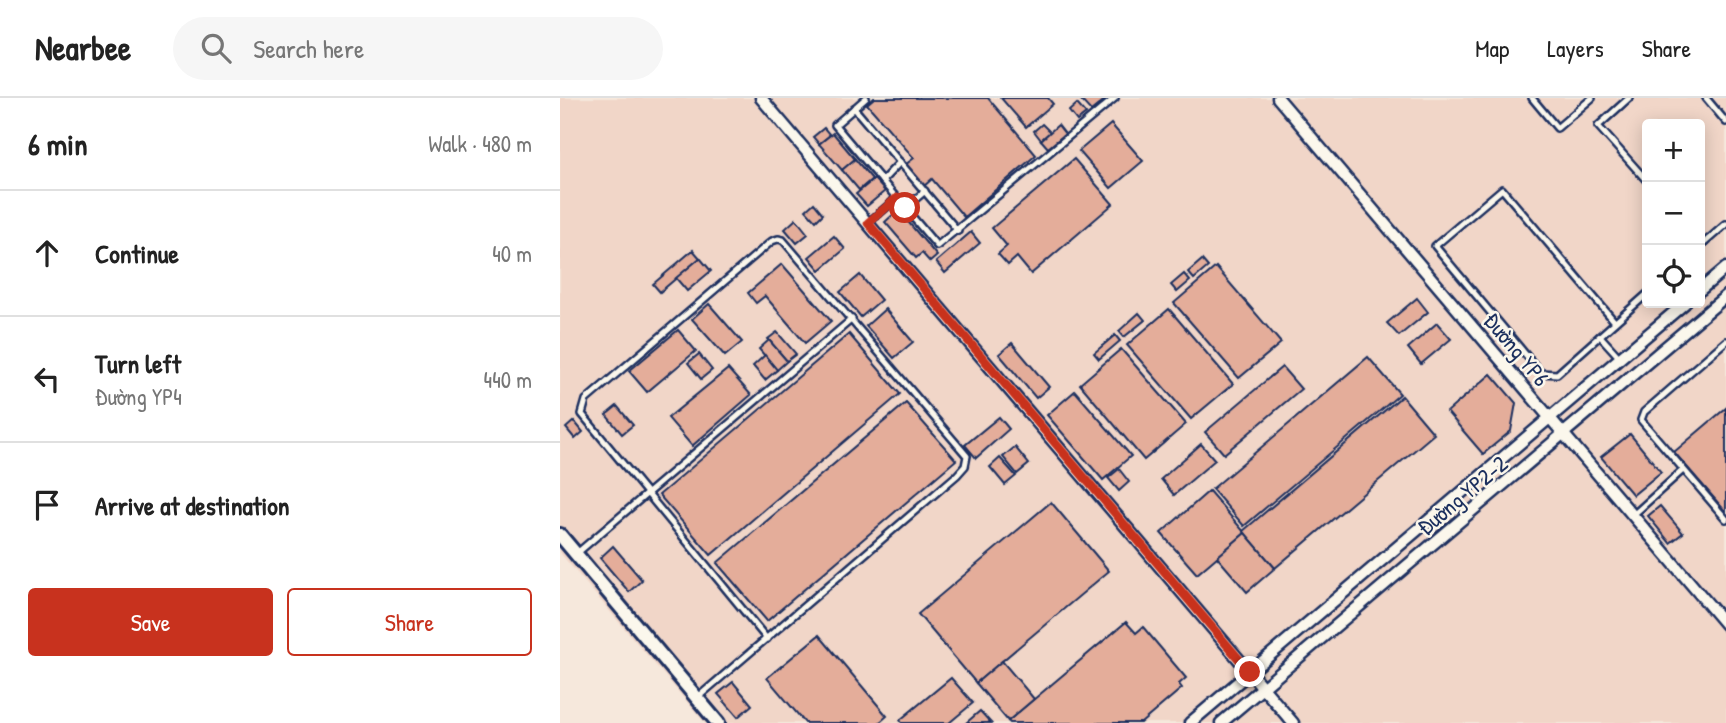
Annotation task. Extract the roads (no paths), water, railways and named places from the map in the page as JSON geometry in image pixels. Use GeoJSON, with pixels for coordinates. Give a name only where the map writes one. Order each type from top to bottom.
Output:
{"type":"FeatureCollection","features":[{"type":"Feature","properties":{"kind":"street"},"geometry":{"type":"LineString","coordinates":[[761,98],[1293,723]]}},
{"type":"Feature","properties":{"kind":"street","name":"Đường YP6"},"geometry":{"type":"LineString","coordinates":[[1278,98],[1726,625]]}},
{"type":"Feature","properties":{"kind":"street"},"geometry":{"type":"LineString","coordinates":[[1705,286],[1726,268]]}},
{"type":"Feature","properties":{"kind":"street","name":"Đường YP2-2"},"geometry":{"type":"LineString","coordinates":[[1221,723],[1726,296]]}},
{"type":"Feature","properties":{"kind":"street","name":"Đường YP2-2"},"geometry":{"type":"LineString","coordinates":[[1190,723],[1679,308]]}},
{"type":"Feature","properties":{"kind":"street"},"geometry":{"type":"LineString","coordinates":[[560,535],[718,723]]}},
{"type":"Feature","properties":{"kind":"lane"},"geometry":{"type":"LineString","coordinates":[[866,98],[835,125],[937,246],[1115,98]]}},
{"type":"Feature","properties":{"kind":"lane"},"geometry":{"type":"LineString","coordinates":[[1532,98],[1558,128],[1592,98]]}},
{"type":"Feature","properties":{"kind":"lane"},"geometry":{"type":"LineString","coordinates":[[1629,98],[1598,126],[1642,175]]}},
{"type":"Feature","properties":{"kind":"lane"},"geometry":{"type":"LineString","coordinates":[[1706,98],[1726,122]]}},
{"type":"Feature","properties":{"kind":"lane"},"geometry":{"type":"LineString","coordinates":[[854,108],[958,231]]}},
{"type":"Feature","properties":{"kind":"lane"},"geometry":{"type":"LineString","coordinates":[[882,181],[900,162]]}},
{"type":"Feature","properties":{"kind":"lane"},"geometry":{"type":"LineString","coordinates":[[1615,322],[1502,189],[1435,246],[1541,373],[1557,374],[1642,298]]}},
{"type":"Feature","properties":{"kind":"lane"},"geometry":{"type":"LineString","coordinates":[[905,208],[925,191]]}},
{"type":"Feature","properties":{"kind":"lane"},"geometry":{"type":"LineString","coordinates":[[868,223],[897,198]]}},
{"type":"Feature","properties":{"kind":"lane"},"geometry":{"type":"LineString","coordinates":[[1705,241],[1726,224]]}},
{"type":"Feature","properties":{"kind":"lane"},"geometry":{"type":"LineString","coordinates":[[697,699],[767,639],[965,466],[967,456],[852,319],[783,240],[778,239],[751,258],[586,400],[582,407],[582,414],[767,639]]}},
{"type":"Feature","properties":{"kind":"lane"},"geometry":{"type":"LineString","coordinates":[[576,554],[852,319]]}},
{"type":"Feature","properties":{"kind":"lane"},"geometry":{"type":"LineString","coordinates":[[1600,336],[1620,358]]}},
{"type":"Feature","properties":{"kind":"lane"},"geometry":{"type":"LineString","coordinates":[[1726,341],[1644,412],[1642,420],[1726,519]]}},
{"type":"Feature","properties":{"kind":"lane"},"geometry":{"type":"LineString","coordinates":[[1632,516],[1683,470]]}}]}
